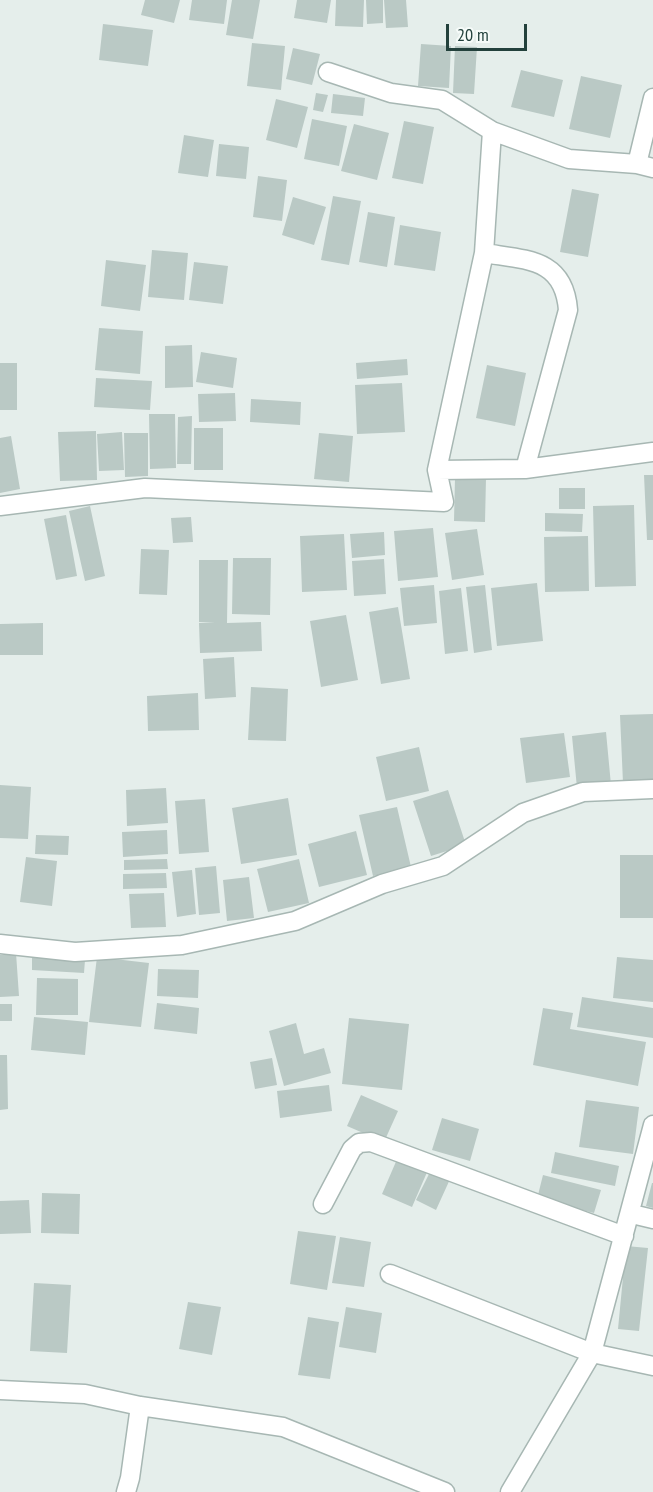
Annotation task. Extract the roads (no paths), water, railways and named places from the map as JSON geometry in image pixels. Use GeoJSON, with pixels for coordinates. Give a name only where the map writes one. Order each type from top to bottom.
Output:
{"type":"FeatureCollection","features":[{"type":"Feature","properties":{"kind":"street"},"geometry":{"type":"LineString","coordinates":[[328,72],[391,93],[441,100],[492,131],[569,159],[645,166],[653,98]]}},
{"type":"Feature","properties":{"kind":"street"},"geometry":{"type":"LineString","coordinates":[[0,507],[145,488],[444,502],[437,470],[484,253],[492,131]]}},
{"type":"Feature","properties":{"kind":"street"},"geometry":{"type":"LineString","coordinates":[[484,253],[535,261],[554,274],[566,289],[568,310],[525,469]]}},
{"type":"Feature","properties":{"kind":"street"},"geometry":{"type":"LineString","coordinates":[[437,470],[525,469],[653,452]]}},
{"type":"Feature","properties":{"kind":"street"},"geometry":{"type":"LineString","coordinates":[[0,944],[75,952],[182,945],[294,921],[381,884],[442,866],[523,813],[583,792],[653,789]]}},
{"type":"Feature","properties":{"kind":"street"},"geometry":{"type":"LineString","coordinates":[[510,1492],[592,1353],[632,1214],[653,1125]]}},
{"type":"Feature","properties":{"kind":"street"},"geometry":{"type":"LineString","coordinates":[[323,1204],[352,1149],[359,1143],[371,1142],[624,1236]]}},
{"type":"Feature","properties":{"kind":"street"},"geometry":{"type":"LineString","coordinates":[[632,1214],[653,1219]]}},
{"type":"Feature","properties":{"kind":"street"},"geometry":{"type":"LineString","coordinates":[[390,1274],[592,1353],[653,1366]]}},
{"type":"Feature","properties":{"kind":"street"},"geometry":{"type":"LineString","coordinates":[[0,1390],[85,1394],[140,1406],[283,1427],[445,1492]]}},
{"type":"Feature","properties":{"kind":"street"},"geometry":{"type":"LineString","coordinates":[[126,1492],[140,1406]]}}]}
